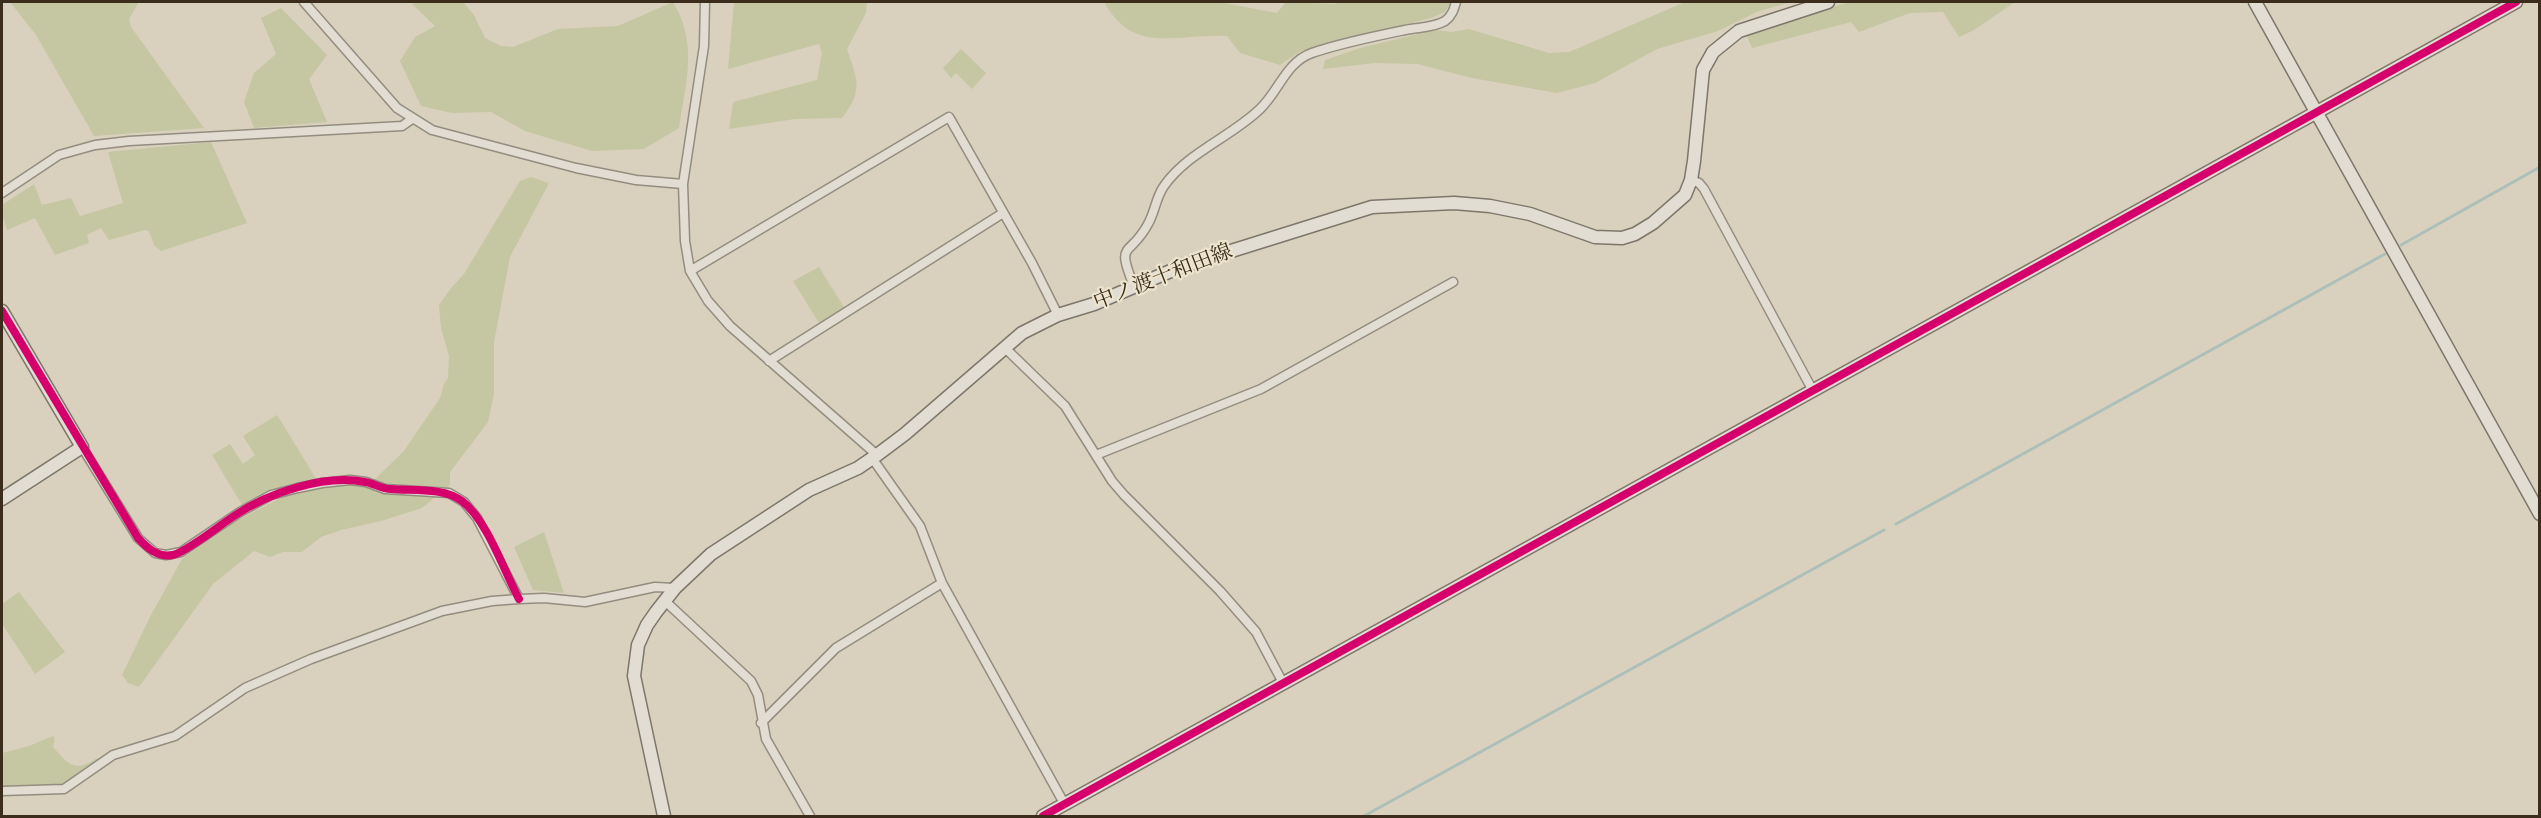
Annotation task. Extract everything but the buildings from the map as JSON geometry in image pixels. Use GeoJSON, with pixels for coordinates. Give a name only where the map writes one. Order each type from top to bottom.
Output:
{"type":"FeatureCollection","features":[{"type":"Feature","properties":{"kind":"street"},"geometry":{"type":"LineString","coordinates":[[304,2],[376,86],[397,108],[412,119],[449,136],[534,159],[636,180],[683,184]]}},
{"type":"Feature","properties":{"kind":"street"},"geometry":{"type":"LineString","coordinates":[[705,2],[704,46],[683,184],[685,242],[690,271],[715,310],[874,457],[920,526],[942,583],[1065,805]]}},
{"type":"Feature","properties":{"kind":"street"},"geometry":{"type":"LineString","coordinates":[[1134,286],[1124,262],[1124,253],[1148,226],[1163,187],[1176,172],[1196,156],[1248,121],[1264,105],[1296,62],[1311,53],[1435,25],[1448,20],[1454,12],[1456,2]]}},
{"type":"Feature","properties":{"kind":"street","name":"中ノ渡十和田線"},"geometry":{"type":"LineString","coordinates":[[664,816],[634,676],[638,645],[647,625],[692,570],[723,545],[809,490],[858,468],[874,457],[935,409],[1022,333],[1058,315],[1094,304],[1180,267],[1301,228],[1390,204],[1454,203],[1490,206],[1530,214],[1595,237],[1622,238],[1653,223],[1680,201],[1691,180],[1703,70],[1713,52],[1739,30],[1828,2]]}},
{"type":"Feature","properties":{"kind":"street"},"geometry":{"type":"LineString","coordinates":[[2255,2],[2540,514]]}},
{"type":"Feature","properties":{"kind":"street"},"geometry":{"type":"LineString","coordinates":[[1043,816],[2516,2]]}},
{"type":"Feature","properties":{"kind":"street"},"geometry":{"type":"LineString","coordinates":[[690,271],[949,117],[1032,263],[1058,315]]}},
{"type":"Feature","properties":{"kind":"street"},"geometry":{"type":"LineString","coordinates":[[2,192],[59,155],[94,145],[129,141],[402,126],[412,119]]}},
{"type":"Feature","properties":{"kind":"street"},"geometry":{"type":"LineString","coordinates":[[1691,180],[1699,183],[1704,189],[1813,391]]}},
{"type":"Feature","properties":{"kind":"street"},"geometry":{"type":"LineString","coordinates":[[769,361],[1003,213]]}},
{"type":"Feature","properties":{"kind":"street"},"geometry":{"type":"LineString","coordinates":[[1096,455],[1261,389],[1453,282]]}},
{"type":"Feature","properties":{"kind":"street"},"geometry":{"type":"LineString","coordinates":[[2,311],[138,538],[156,553],[166,555],[181,552],[240,512],[271,495],[298,488],[350,480],[366,482],[385,489],[449,493],[464,502],[477,518],[519,599]]}},
{"type":"Feature","properties":{"kind":"street"},"geometry":{"type":"LineString","coordinates":[[1004,347],[1065,406],[1124,495],[1213,584],[1256,632],[1283,683]]}},
{"type":"Feature","properties":{"kind":"street"},"geometry":{"type":"LineString","coordinates":[[2,499],[82,447]]}},
{"type":"Feature","properties":{"kind":"street"},"geometry":{"type":"LineString","coordinates":[[761,723],[836,648],[942,583]]}},
{"type":"Feature","properties":{"kind":"street"},"geometry":{"type":"LineString","coordinates":[[2,791],[64,789],[113,756],[175,736],[245,688],[311,659],[442,611],[519,599],[544,598],[585,602],[655,587],[675,588]]}},
{"type":"Feature","properties":{"kind":"street"},"geometry":{"type":"LineString","coordinates":[[665,601],[752,681],[758,695],[761,723],[766,739],[810,816]]}},
{"type":"Feature","properties":{"kind":"green space"},"geometry":{"type":"Polygon","coordinates":[[[10,2],[139,2],[129,19],[131,27],[204,128],[94,136],[36,35],[10,2]]]}},
{"type":"Feature","properties":{"kind":"green space"},"geometry":{"type":"Polygon","coordinates":[[[416,2],[463,2],[474,15],[485,38],[501,46],[513,47],[558,29],[618,26],[673,2],[681,17],[688,48],[687,79],[679,128],[644,149],[592,151],[525,131],[491,112],[452,113],[421,106],[400,61],[415,37],[435,26],[412,4],[416,2]]]}},
{"type":"Feature","properties":{"kind":"green space"},"geometry":{"type":"Polygon","coordinates":[[[734,2],[867,2],[866,13],[847,49],[856,77],[856,92],[842,118],[795,119],[729,129],[733,102],[817,80],[822,53],[819,44],[728,69],[734,2]]]}},
{"type":"Feature","properties":{"kind":"green space"},"geometry":{"type":"Polygon","coordinates":[[[1104,2],[1219,2],[1277,13],[1286,2],[1335,4],[1336,2],[1451,2],[1445,12],[1431,18],[1299,52],[1280,65],[1240,53],[1227,36],[1158,38],[1143,36],[1129,30],[1116,19],[1104,2]]]}},
{"type":"Feature","properties":{"kind":"green space"},"geometry":{"type":"Polygon","coordinates":[[[1685,2],[1792,2],[1759,11],[1718,31],[1657,49],[1595,83],[1557,93],[1472,78],[1417,64],[1375,63],[1323,69],[1325,60],[1360,48],[1435,30],[1452,32],[1469,29],[1549,53],[1569,52],[1685,2]]]}},
{"type":"Feature","properties":{"kind":"green space"},"geometry":{"type":"Polygon","coordinates":[[[1849,2],[2015,2],[1974,30],[1959,37],[1943,12],[1910,13],[1859,32],[1851,22],[1752,48],[1746,34],[1849,2]]]}},
{"type":"Feature","properties":{"kind":"green space"},"geometry":{"type":"Polygon","coordinates":[[[281,8],[327,55],[309,79],[327,122],[254,128],[244,102],[254,73],[276,54],[261,18],[281,8]]]}},
{"type":"Feature","properties":{"kind":"green space"},"geometry":{"type":"Polygon","coordinates":[[[961,49],[986,73],[972,89],[956,73],[951,78],[943,68],[961,49]]]}},
{"type":"Feature","properties":{"kind":"green space"},"geometry":{"type":"Polygon","coordinates":[[[211,142],[247,223],[161,251],[154,245],[149,231],[145,230],[109,240],[101,228],[87,235],[89,243],[55,255],[35,218],[7,230],[2,215],[2,205],[34,184],[42,205],[71,198],[80,216],[123,203],[108,152],[211,142]]]}},
{"type":"Feature","properties":{"kind":"green space"},"geometry":{"type":"Polygon","coordinates":[[[531,177],[549,183],[510,257],[494,342],[494,394],[488,422],[450,472],[450,485],[422,508],[321,537],[302,552],[283,552],[270,557],[254,551],[213,584],[139,687],[128,683],[122,675],[182,559],[232,523],[290,493],[327,486],[364,485],[374,480],[404,451],[440,398],[448,378],[449,356],[441,328],[439,305],[464,274],[520,181],[531,177]]]}},
{"type":"Feature","properties":{"kind":"green space"},"geometry":{"type":"Polygon","coordinates":[[[819,267],[845,309],[819,323],[793,281],[819,267]]]}},
{"type":"Feature","properties":{"kind":"green space"},"geometry":{"type":"Polygon","coordinates":[[[277,415],[317,480],[267,491],[242,505],[212,455],[230,444],[243,464],[255,455],[243,436],[277,415]]]}},
{"type":"Feature","properties":{"kind":"green space"},"geometry":{"type":"Polygon","coordinates":[[[544,532],[564,593],[533,590],[514,547],[544,532]]]}},
{"type":"Feature","properties":{"kind":"green space"},"geometry":{"type":"Polygon","coordinates":[[[19,592],[65,652],[35,674],[2,624],[2,604],[19,592]]]}},
{"type":"Feature","properties":{"kind":"green space"},"geometry":{"type":"Polygon","coordinates":[[[53,736],[55,740],[53,747],[72,765],[83,765],[97,758],[99,761],[80,776],[61,785],[2,788],[2,753],[29,746],[53,736]]]}},
{"type":"Feature","properties":{"kind":"waterway"},"geometry":{"type":"LineString","coordinates":[[2401,245],[2540,167]]}},
{"type":"Feature","properties":{"kind":"waterway"},"geometry":{"type":"LineString","coordinates":[[1896,524],[2385,254]]}},
{"type":"Feature","properties":{"kind":"waterway"},"geometry":{"type":"LineString","coordinates":[[1364,816],[1884,530]]}},
{"type":"Feature","properties":{"kind":"cycle path"},"geometry":{"type":"LineString","coordinates":[[1043,816],[2516,2]]}},
{"type":"Feature","properties":{"kind":"cycle path"},"geometry":{"type":"LineString","coordinates":[[2,311],[138,538],[153,551],[168,556],[179,553],[234,516],[263,500],[314,483],[349,480],[387,489],[428,490],[454,497],[471,510],[487,533],[519,599]]}}]}
